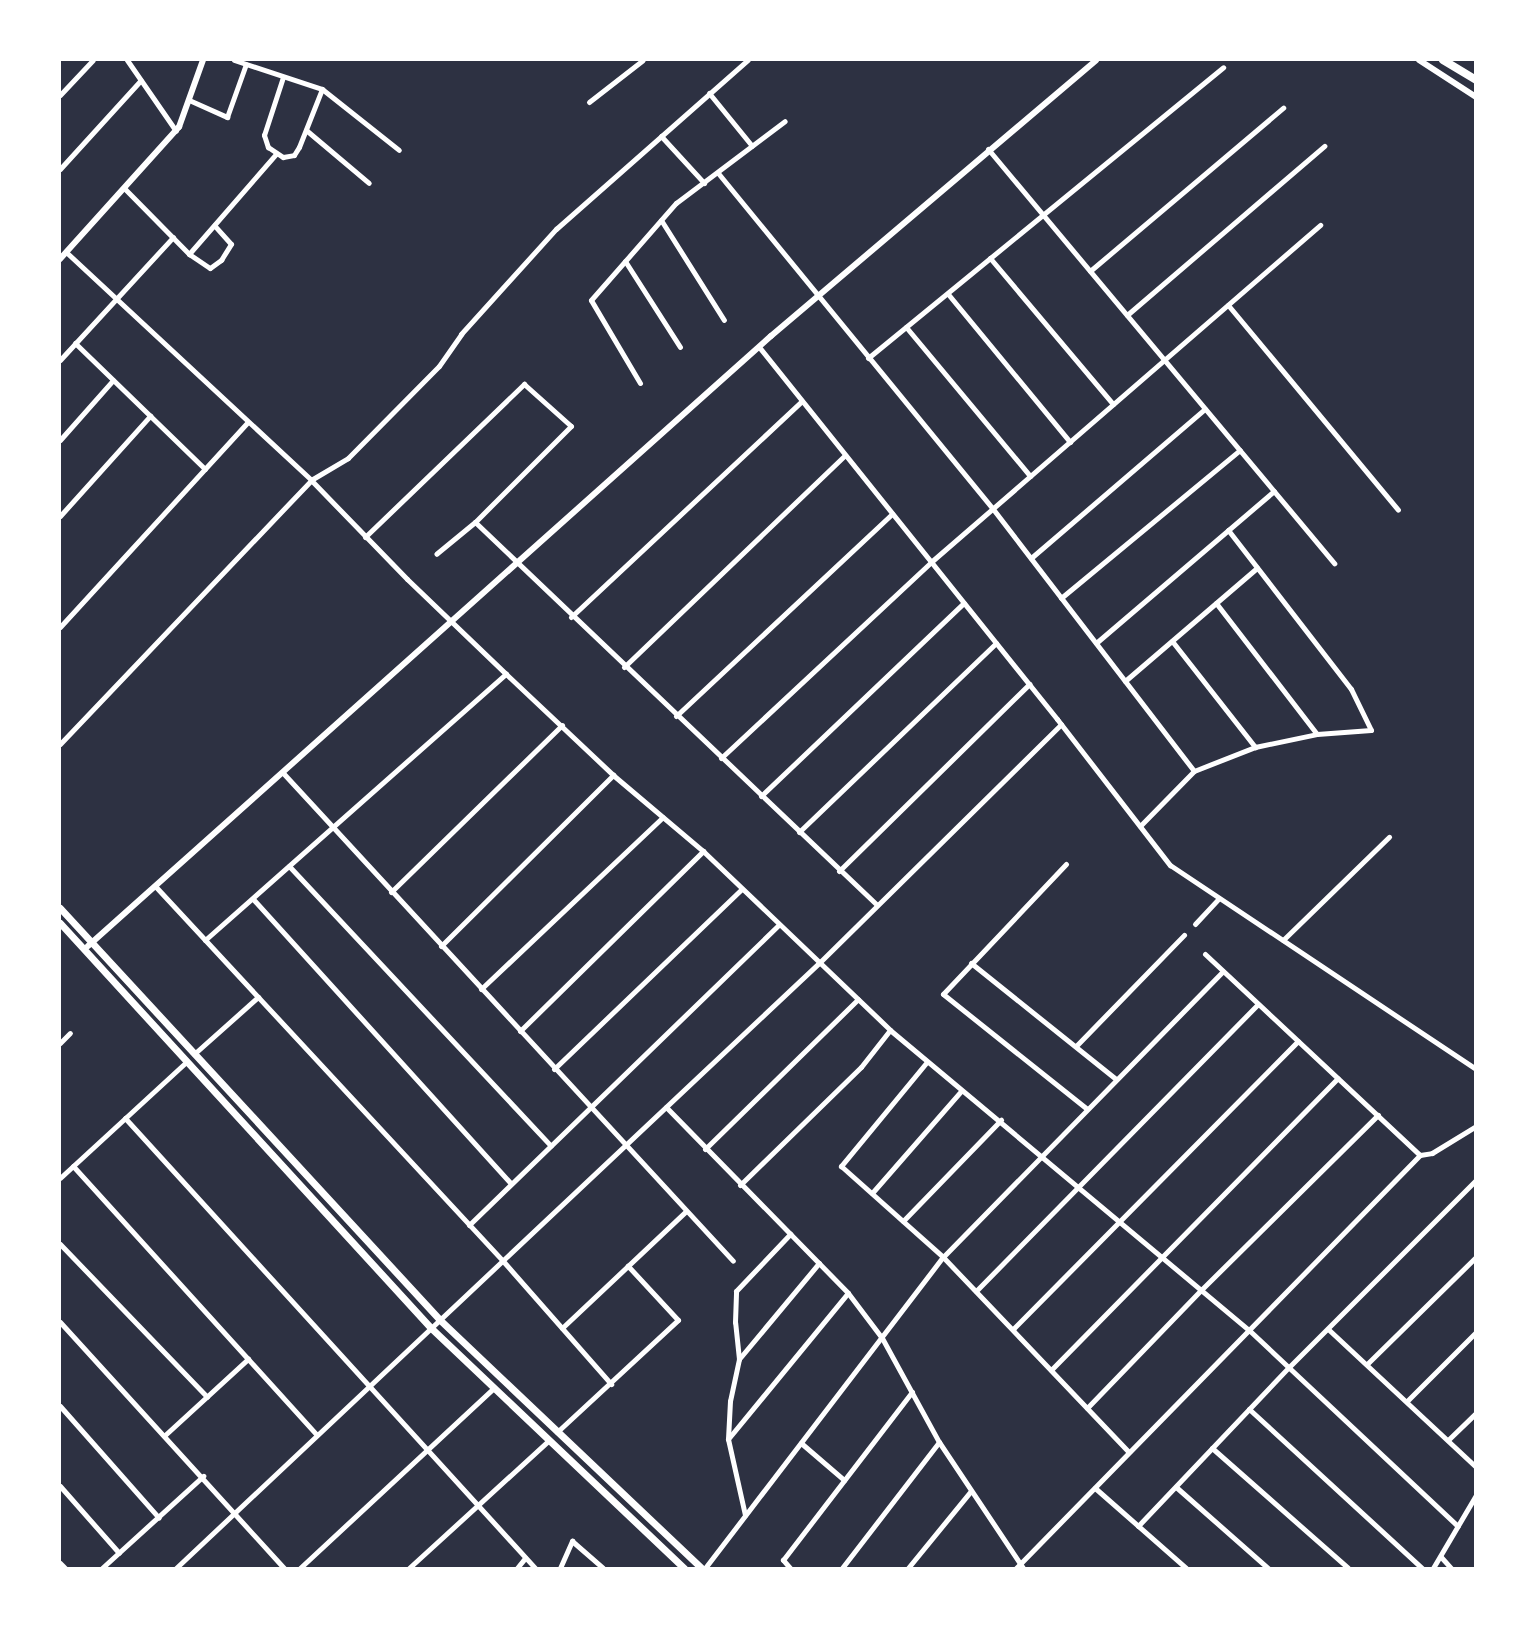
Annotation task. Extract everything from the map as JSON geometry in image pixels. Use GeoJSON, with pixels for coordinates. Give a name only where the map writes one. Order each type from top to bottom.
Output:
{"type":"FeatureCollection","features":[{"type":"Feature","properties":{"kind":"highway"},"geometry":{"type":"LineString","coordinates":[[1443,60],[1475,80]]}},
{"type":"Feature","properties":{"kind":"main road"},"geometry":{"type":"LineString","coordinates":[[60,908],[440,1320],[703,1569]]}},
{"type":"Feature","properties":{"kind":"main road"},"geometry":{"type":"LineString","coordinates":[[60,923],[432,1328],[684,1569]]}},
{"type":"Feature","properties":{"kind":"street"},"geometry":{"type":"LineString","coordinates":[[60,95],[93,60]]}},
{"type":"Feature","properties":{"kind":"street"},"geometry":{"type":"LineString","coordinates":[[60,259],[176,131],[203,60]]}},
{"type":"Feature","properties":{"kind":"street"},"geometry":{"type":"LineString","coordinates":[[234,60],[322,89],[399,150]]}},
{"type":"Feature","properties":{"kind":"street"},"geometry":{"type":"LineString","coordinates":[[589,102],[643,60]]}},
{"type":"Feature","properties":{"kind":"street"},"geometry":{"type":"LineString","coordinates":[[60,744],[310,480],[348,458],[391,416],[439,366],[461,334],[556,229],[747,60]]}},
{"type":"Feature","properties":{"kind":"street"},"geometry":{"type":"LineString","coordinates":[[84,950],[453,624],[759,347],[988,149],[1096,60]]}},
{"type":"Feature","properties":{"kind":"street"},"geometry":{"type":"LineString","coordinates":[[1419,60],[1475,97]]}},
{"type":"Feature","properties":{"kind":"street"},"geometry":{"type":"LineString","coordinates":[[130,61],[176,131]]}},
{"type":"Feature","properties":{"kind":"street"},"geometry":{"type":"LineString","coordinates":[[189,100],[227,117],[246,64]]}},
{"type":"Feature","properties":{"kind":"street"},"geometry":{"type":"LineString","coordinates":[[868,358],[1223,67]]}},
{"type":"Feature","properties":{"kind":"street"},"geometry":{"type":"LineString","coordinates":[[283,77],[264,135],[268,147],[276,154],[294,155],[322,89]]}},
{"type":"Feature","properties":{"kind":"street"},"geometry":{"type":"LineString","coordinates":[[60,169],[141,80]]}},
{"type":"Feature","properties":{"kind":"street"},"geometry":{"type":"LineString","coordinates":[[709,93],[752,146]]}},
{"type":"Feature","properties":{"kind":"street"},"geometry":{"type":"LineString","coordinates":[[1090,271],[1283,108]]}},
{"type":"Feature","properties":{"kind":"street"},"geometry":{"type":"LineString","coordinates":[[640,383],[591,300],[676,203],[785,121]]}},
{"type":"Feature","properties":{"kind":"street"},"geometry":{"type":"LineString","coordinates":[[306,130],[369,183]]}},
{"type":"Feature","properties":{"kind":"street"},"geometry":{"type":"LineString","coordinates":[[661,136],[704,183]]}},
{"type":"Feature","properties":{"kind":"street"},"geometry":{"type":"LineString","coordinates":[[1127,315],[1324,146]]}},
{"type":"Feature","properties":{"kind":"street"},"geometry":{"type":"LineString","coordinates":[[988,149],[1334,563]]}},
{"type":"Feature","properties":{"kind":"street"},"geometry":{"type":"LineString","coordinates":[[189,254],[276,154]]}},
{"type":"Feature","properties":{"kind":"street"},"geometry":{"type":"LineString","coordinates":[[718,173],[993,509],[1194,771]]}},
{"type":"Feature","properties":{"kind":"street"},"geometry":{"type":"LineString","coordinates":[[124,188],[189,254],[210,268],[221,260],[231,244],[214,225]]}},
{"type":"Feature","properties":{"kind":"street"},"geometry":{"type":"LineString","coordinates":[[661,220],[724,320]]}},
{"type":"Feature","properties":{"kind":"street"},"geometry":{"type":"LineString","coordinates":[[720,758],[931,562],[1320,225]]}},
{"type":"Feature","properties":{"kind":"street"},"geometry":{"type":"LineString","coordinates":[[60,360],[173,237]]}},
{"type":"Feature","properties":{"kind":"street"},"geometry":{"type":"LineString","coordinates":[[66,252],[310,480],[453,624],[613,775],[703,851],[926,1063],[1001,1120],[1250,1331],[1458,1526]]}},
{"type":"Feature","properties":{"kind":"street"},"geometry":{"type":"LineString","coordinates":[[990,258],[1113,404]]}},
{"type":"Feature","properties":{"kind":"street"},"geometry":{"type":"LineString","coordinates":[[625,261],[680,347]]}},
{"type":"Feature","properties":{"kind":"street"},"geometry":{"type":"LineString","coordinates":[[948,294],[1070,442]]}},
{"type":"Feature","properties":{"kind":"street"},"geometry":{"type":"LineString","coordinates":[[1228,305],[1398,510]]}},
{"type":"Feature","properties":{"kind":"street"},"geometry":{"type":"LineString","coordinates":[[906,327],[1030,477]]}},
{"type":"Feature","properties":{"kind":"street"},"geometry":{"type":"LineString","coordinates":[[75,342],[205,469]]}},
{"type":"Feature","properties":{"kind":"street"},"geometry":{"type":"LineString","coordinates":[[759,347],[1061,723],[1170,865],[1475,1069]]}},
{"type":"Feature","properties":{"kind":"street"},"geometry":{"type":"LineString","coordinates":[[60,440],[113,380]]}},
{"type":"Feature","properties":{"kind":"street"},"geometry":{"type":"LineString","coordinates":[[365,537],[524,384],[571,426],[475,522],[436,554]]}},
{"type":"Feature","properties":{"kind":"street"},"geometry":{"type":"LineString","coordinates":[[571,617],[802,401]]}},
{"type":"Feature","properties":{"kind":"street"},"geometry":{"type":"LineString","coordinates":[[1031,558],[1205,409]]}},
{"type":"Feature","properties":{"kind":"street"},"geometry":{"type":"LineString","coordinates":[[60,516],[150,416]]}},
{"type":"Feature","properties":{"kind":"street"},"geometry":{"type":"LineString","coordinates":[[60,627],[248,422]]}},
{"type":"Feature","properties":{"kind":"street"},"geometry":{"type":"LineString","coordinates":[[1061,598],[1240,450]]}},
{"type":"Feature","properties":{"kind":"street"},"geometry":{"type":"LineString","coordinates":[[624,667],[845,455]]}},
{"type":"Feature","properties":{"kind":"street"},"geometry":{"type":"LineString","coordinates":[[1096,643],[1274,491]]}},
{"type":"Feature","properties":{"kind":"street"},"geometry":{"type":"LineString","coordinates":[[676,716],[892,514]]}},
{"type":"Feature","properties":{"kind":"street"},"geometry":{"type":"LineString","coordinates":[[475,522],[520,563],[571,617],[877,905]]}},
{"type":"Feature","properties":{"kind":"street"},"geometry":{"type":"LineString","coordinates":[[1140,826],[1194,771],[1255,747],[1317,734],[1371,730],[1351,689],[1228,530]]}},
{"type":"Feature","properties":{"kind":"street"},"geometry":{"type":"LineString","coordinates":[[1125,681],[1257,568]]}},
{"type":"Feature","properties":{"kind":"street"},"geometry":{"type":"LineString","coordinates":[[761,796],[964,603]]}},
{"type":"Feature","properties":{"kind":"street"},"geometry":{"type":"LineString","coordinates":[[1216,603],[1317,734]]}},
{"type":"Feature","properties":{"kind":"street"},"geometry":{"type":"LineString","coordinates":[[60,615],[65,620]]}},
{"type":"Feature","properties":{"kind":"street"},"geometry":{"type":"LineString","coordinates":[[1172,641],[1255,747]]}},
{"type":"Feature","properties":{"kind":"street"},"geometry":{"type":"LineString","coordinates":[[799,832],[996,643]]}},
{"type":"Feature","properties":{"kind":"street"},"geometry":{"type":"LineString","coordinates":[[205,940],[506,674]]}},
{"type":"Feature","properties":{"kind":"street"},"geometry":{"type":"LineString","coordinates":[[839,870],[1029,684]]}},
{"type":"Feature","properties":{"kind":"street"},"geometry":{"type":"LineString","coordinates":[[176,1569],[819,963],[1061,723]]}},
{"type":"Feature","properties":{"kind":"street"},"geometry":{"type":"LineString","coordinates":[[391,892],[562,725]]}},
{"type":"Feature","properties":{"kind":"street"},"geometry":{"type":"LineString","coordinates":[[284,774],[733,1261]]}},
{"type":"Feature","properties":{"kind":"street"},"geometry":{"type":"LineString","coordinates":[[441,946],[613,775]]}},
{"type":"Feature","properties":{"kind":"street"},"geometry":{"type":"LineString","coordinates":[[481,989],[663,817]]}},
{"type":"Feature","properties":{"kind":"street"},"geometry":{"type":"LineString","coordinates":[[1283,940],[1389,836]]}},
{"type":"Feature","properties":{"kind":"street"},"geometry":{"type":"LineString","coordinates":[[520,1031],[703,851]]}},
{"type":"Feature","properties":{"kind":"street"},"geometry":{"type":"LineString","coordinates":[[1066,864],[943,994],[1087,1109]]}},
{"type":"Feature","properties":{"kind":"street"},"geometry":{"type":"LineString","coordinates":[[289,866],[551,1146]]}},
{"type":"Feature","properties":{"kind":"street"},"geometry":{"type":"LineString","coordinates":[[156,887],[503,1261],[611,1384]]}},
{"type":"Feature","properties":{"kind":"street"},"geometry":{"type":"LineString","coordinates":[[554,1069],[741,889]]}},
{"type":"Feature","properties":{"kind":"street"},"geometry":{"type":"LineString","coordinates":[[1195,924],[1219,898]]}},
{"type":"Feature","properties":{"kind":"street"},"geometry":{"type":"LineString","coordinates":[[253,899],[511,1184]]}},
{"type":"Feature","properties":{"kind":"street"},"geometry":{"type":"LineString","coordinates":[[469,1225],[779,925]]}},
{"type":"Feature","properties":{"kind":"street"},"geometry":{"type":"LineString","coordinates":[[1076,1046],[1184,935]]}},
{"type":"Feature","properties":{"kind":"street"},"geometry":{"type":"LineString","coordinates":[[1205,954],[1420,1155]]}},
{"type":"Feature","properties":{"kind":"street"},"geometry":{"type":"LineString","coordinates":[[971,963],[1116,1079]]}},
{"type":"Feature","properties":{"kind":"street"},"geometry":{"type":"LineString","coordinates":[[703,1569],[943,1257],[1223,971]]}},
{"type":"Feature","properties":{"kind":"street"},"geometry":{"type":"LineString","coordinates":[[194,1054],[258,997]]}},
{"type":"Feature","properties":{"kind":"street"},"geometry":{"type":"LineString","coordinates":[[705,1149],[858,999]]}},
{"type":"Feature","properties":{"kind":"street"},"geometry":{"type":"LineString","coordinates":[[976,1291],[1258,1004]]}},
{"type":"Feature","properties":{"kind":"street"},"geometry":{"type":"LineString","coordinates":[[740,1185],[861,1067],[890,1030]]}},
{"type":"Feature","properties":{"kind":"street"},"geometry":{"type":"LineString","coordinates":[[60,1043],[69,1033]]}},
{"type":"Feature","properties":{"kind":"street"},"geometry":{"type":"LineString","coordinates":[[1013,1329],[1298,1041]]}},
{"type":"Feature","properties":{"kind":"street"},"geometry":{"type":"LineString","coordinates":[[60,1178],[186,1062]]}},
{"type":"Feature","properties":{"kind":"street"},"geometry":{"type":"LineString","coordinates":[[926,1063],[841,1166],[943,1257],[1129,1452]]}},
{"type":"Feature","properties":{"kind":"street"},"geometry":{"type":"LineString","coordinates":[[1051,1370],[1338,1078]]}},
{"type":"Feature","properties":{"kind":"street"},"geometry":{"type":"LineString","coordinates":[[872,1193],[961,1091]]}},
{"type":"Feature","properties":{"kind":"street"},"geometry":{"type":"LineString","coordinates":[[666,1108],[848,1293],[882,1338],[939,1442],[1020,1567],[1420,1155],[1432,1153],[1475,1126]]}},
{"type":"Feature","properties":{"kind":"street"},"geometry":{"type":"LineString","coordinates":[[1087,1408],[1201,1290],[1378,1115]]}},
{"type":"Feature","properties":{"kind":"street"},"geometry":{"type":"LineString","coordinates":[[125,1118],[371,1385],[535,1569]]}},
{"type":"Feature","properties":{"kind":"street"},"geometry":{"type":"LineString","coordinates":[[903,1221],[1001,1120]]}},
{"type":"Feature","properties":{"kind":"street"},"geometry":{"type":"LineString","coordinates":[[73,1166],[317,1435]]}},
{"type":"Feature","properties":{"kind":"street"},"geometry":{"type":"LineString","coordinates":[[1138,1526],[1289,1367],[1475,1180]]}},
{"type":"Feature","properties":{"kind":"street"},"geometry":{"type":"LineString","coordinates":[[562,1328],[686,1210]]}},
{"type":"Feature","properties":{"kind":"street"},"geometry":{"type":"LineString","coordinates":[[745,1515],[728,1439],[730,1401],[739,1359],[735,1322],[736,1291],[790,1234]]}},
{"type":"Feature","properties":{"kind":"street"},"geometry":{"type":"LineString","coordinates":[[60,1244],[207,1397]]}},
{"type":"Feature","properties":{"kind":"street"},"geometry":{"type":"LineString","coordinates":[[1367,1364],[1475,1257]]}},
{"type":"Feature","properties":{"kind":"street"},"geometry":{"type":"LineString","coordinates":[[739,1359],[819,1263]]}},
{"type":"Feature","properties":{"kind":"street"},"geometry":{"type":"LineString","coordinates":[[557,1432],[678,1320],[628,1266]]}},
{"type":"Feature","properties":{"kind":"street"},"geometry":{"type":"LineString","coordinates":[[728,1439],[848,1293]]}},
{"type":"Feature","properties":{"kind":"street"},"geometry":{"type":"LineString","coordinates":[[60,1322],[203,1476],[284,1569]]}},
{"type":"Feature","properties":{"kind":"street"},"geometry":{"type":"LineString","coordinates":[[1328,1329],[1475,1467]]}},
{"type":"Feature","properties":{"kind":"street"},"geometry":{"type":"LineString","coordinates":[[1407,1401],[1475,1332]]}},
{"type":"Feature","properties":{"kind":"street"},"geometry":{"type":"LineString","coordinates":[[165,1435],[248,1359]]}},
{"type":"Feature","properties":{"kind":"street"},"geometry":{"type":"LineString","coordinates":[[300,1569],[494,1388]]}},
{"type":"Feature","properties":{"kind":"street"},"geometry":{"type":"LineString","coordinates":[[790,1569],[783,1560],[912,1392]]}},
{"type":"Feature","properties":{"kind":"street"},"geometry":{"type":"LineString","coordinates":[[60,1406],[159,1518]]}},
{"type":"Feature","properties":{"kind":"street"},"geometry":{"type":"LineString","coordinates":[[1249,1409],[1422,1569]]}},
{"type":"Feature","properties":{"kind":"street"},"geometry":{"type":"LineString","coordinates":[[1448,1440],[1475,1413]]}},
{"type":"Feature","properties":{"kind":"street"},"geometry":{"type":"LineString","coordinates":[[409,1569],[549,1440]]}},
{"type":"Feature","properties":{"kind":"street"},"geometry":{"type":"LineString","coordinates":[[842,1569],[939,1442]]}},
{"type":"Feature","properties":{"kind":"street"},"geometry":{"type":"LineString","coordinates":[[801,1443],[844,1480]]}},
{"type":"Feature","properties":{"kind":"street"},"geometry":{"type":"LineString","coordinates":[[1212,1448],[1348,1569]]}},
{"type":"Feature","properties":{"kind":"street"},"geometry":{"type":"LineString","coordinates":[[102,1569],[203,1476]]}},
{"type":"Feature","properties":{"kind":"street"},"geometry":{"type":"LineString","coordinates":[[60,1486],[118,1553]]}},
{"type":"Feature","properties":{"kind":"street"},"geometry":{"type":"LineString","coordinates":[[1176,1487],[1268,1569]]}},
{"type":"Feature","properties":{"kind":"street"},"geometry":{"type":"LineString","coordinates":[[1095,1488],[1186,1569]]}},
{"type":"Feature","properties":{"kind":"street"},"geometry":{"type":"LineString","coordinates":[[908,1569],[970,1492]]}},
{"type":"Feature","properties":{"kind":"street"},"geometry":{"type":"LineString","coordinates":[[1433,1569],[1475,1495]]}},
{"type":"Feature","properties":{"kind":"street"},"geometry":{"type":"LineString","coordinates":[[1469,1505],[1475,1511]]}},
{"type":"Feature","properties":{"kind":"street"},"geometry":{"type":"LineString","coordinates":[[561,1569],[572,1541],[603,1569]]}},
{"type":"Feature","properties":{"kind":"street"},"geometry":{"type":"LineString","coordinates":[[1441,1557],[1451,1569]]}},
{"type":"Feature","properties":{"kind":"street"},"geometry":{"type":"LineString","coordinates":[[517,1569],[525,1558]]}},
{"type":"Feature","properties":{"kind":"street"},"geometry":{"type":"LineString","coordinates":[[60,1563],[65,1569]]}}]}
